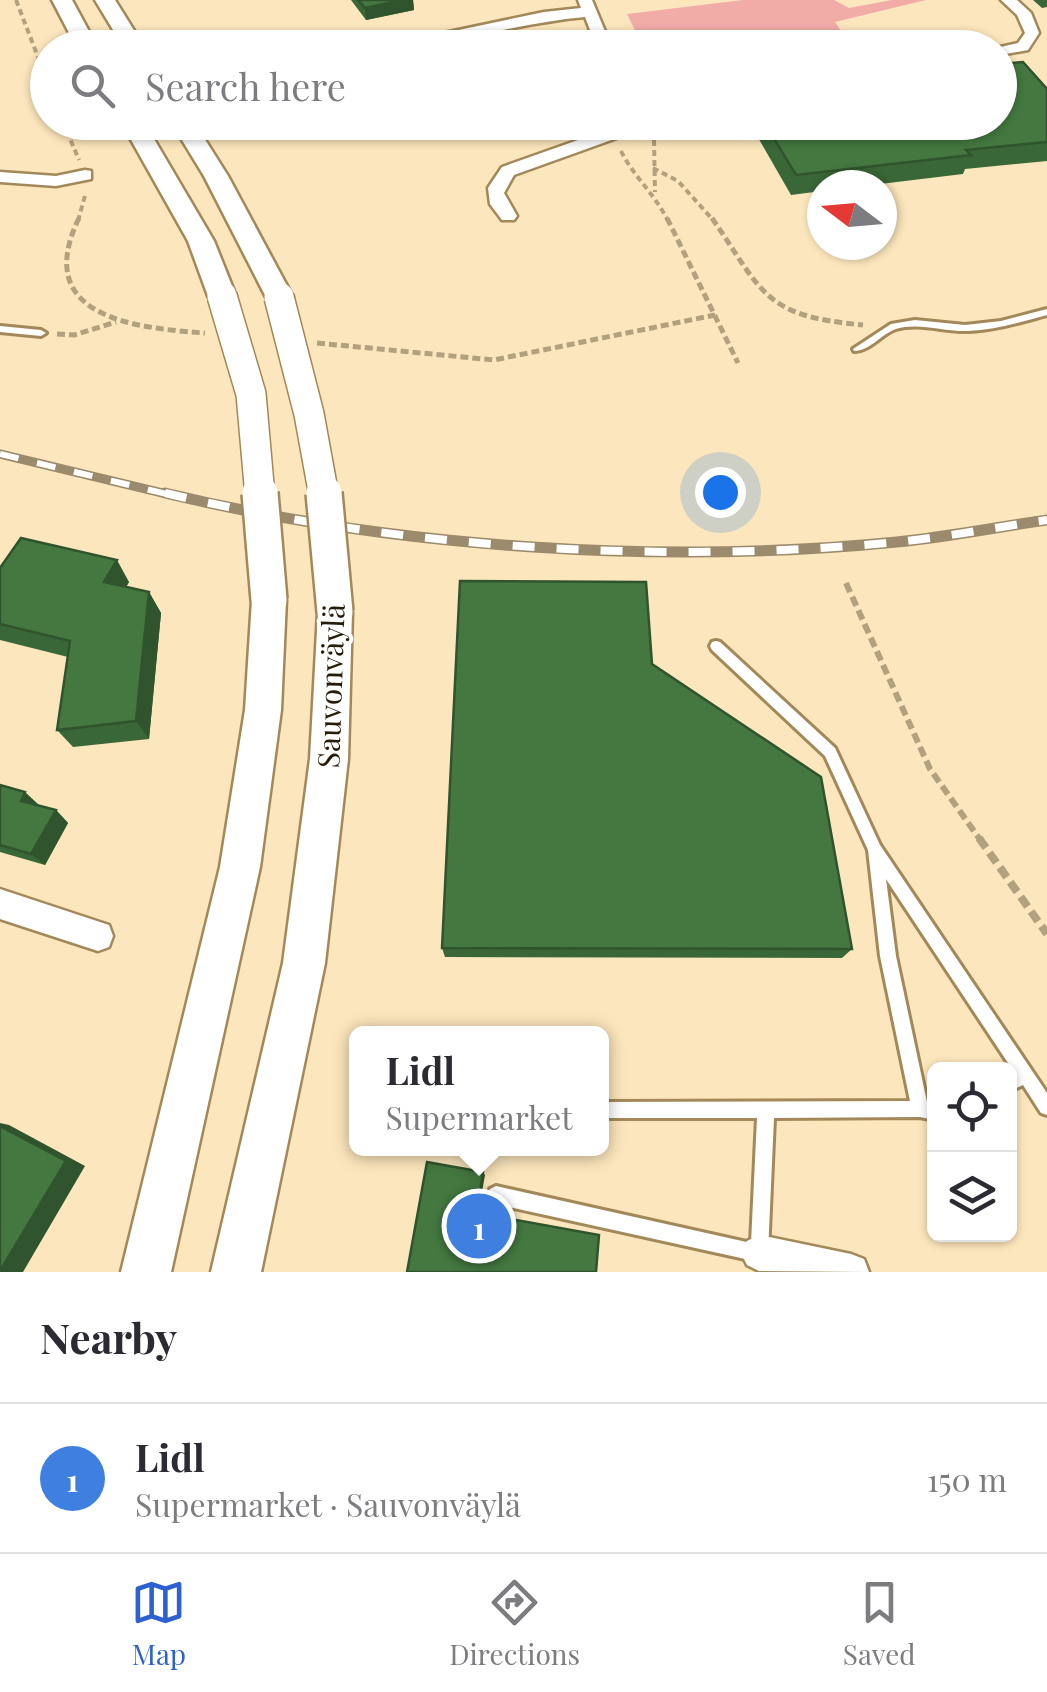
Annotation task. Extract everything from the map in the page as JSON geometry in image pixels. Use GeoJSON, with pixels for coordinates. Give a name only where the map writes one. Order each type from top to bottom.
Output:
{"type":"FeatureCollection","features":[{"type":"Feature","properties":{"kind":"main road"},"geometry":{"type":"LineString","coordinates":[[62,0],[78,30]]}},
{"type":"Feature","properties":{"kind":"main road"},"geometry":{"type":"LineString","coordinates":[[106,0],[124,30]]}},
{"type":"Feature","properties":{"kind":"main road"},"geometry":{"type":"LineString","coordinates":[[142,140],[201,242],[222,296],[251,394],[269,600],[263,710],[240,868],[146,1272]]}},
{"type":"Feature","properties":{"kind":"main road","name":"Sauvonväylä"},"geometry":{"type":"LineString","coordinates":[[193,140],[279,298],[306,393],[333,544],[335,612],[329,758],[304,962],[236,1272]]}},
{"type":"Feature","properties":{"kind":"street"},"geometry":{"type":"LineString","coordinates":[[1008,0],[1024,13],[1032,33],[1023,47],[1017,48]]}},
{"type":"Feature","properties":{"kind":"street"},"geometry":{"type":"LineString","coordinates":[[472,30],[587,6],[597,30]]}},
{"type":"Feature","properties":{"kind":"street"},"geometry":{"type":"LineString","coordinates":[[508,216],[496,205],[494,192],[497,181],[508,171],[602,140]]}},
{"type":"Feature","properties":{"kind":"street"},"geometry":{"type":"LineString","coordinates":[[0,177],[56,181],[85,176]]}},
{"type":"Feature","properties":{"kind":"street"},"geometry":{"type":"LineString","coordinates":[[0,904],[98,936]]}},
{"type":"Feature","properties":{"kind":"street"},"geometry":{"type":"LineString","coordinates":[[760,1253],[851,1272]]}},
{"type":"Feature","properties":{"kind":"lane"},"geometry":{"type":"LineString","coordinates":[[858,349],[891,327],[916,323],[983,326],[1047,312]]}},
{"type":"Feature","properties":{"kind":"lane"},"geometry":{"type":"LineString","coordinates":[[0,329],[41,333]]}},
{"type":"Feature","properties":{"kind":"lane"},"geometry":{"type":"LineString","coordinates":[[716,646],[830,752],[875,850],[1006,1062]]}},
{"type":"Feature","properties":{"kind":"lane"},"geometry":{"type":"LineString","coordinates":[[609,1110],[927,1111],[888,956],[875,850]]}},
{"type":"Feature","properties":{"kind":"lane"},"geometry":{"type":"LineString","coordinates":[[1017,1079],[1047,1107]]}},
{"type":"Feature","properties":{"kind":"lane"},"geometry":{"type":"LineString","coordinates":[[496,1195],[602,1216],[664,1235],[760,1253],[766,1109]]}},
{"type":"Feature","properties":{"kind":"path"},"geometry":{"type":"LineString","coordinates":[[16,0],[30,36]]}},
{"type":"Feature","properties":{"kind":"path"},"geometry":{"type":"LineString","coordinates":[[71,140],[85,176],[86,202],[64,256],[74,291],[94,310],[116,322],[206,333]]}},
{"type":"Feature","properties":{"kind":"path"},"geometry":{"type":"LineString","coordinates":[[616,140],[627,164],[655,194],[738,363]]}},
{"type":"Feature","properties":{"kind":"path"},"geometry":{"type":"LineString","coordinates":[[651,140],[655,194]]}},
{"type":"Feature","properties":{"kind":"path"},"geometry":{"type":"LineString","coordinates":[[653,168],[678,176],[716,222],[760,292],[807,319],[891,327]]}},
{"type":"Feature","properties":{"kind":"path"},"geometry":{"type":"LineString","coordinates":[[307,342],[494,360],[716,315]]}},
{"type":"Feature","properties":{"kind":"path"},"geometry":{"type":"LineString","coordinates":[[41,333],[74,334],[116,322]]}},
{"type":"Feature","properties":{"kind":"path"},"geometry":{"type":"LineString","coordinates":[[846,583],[930,769],[1047,934]]}},
{"type":"Feature","properties":{"kind":"shaded area"},"geometry":{"type":"Polygon","coordinates":[[[743,0],[834,0],[849,8],[892,0],[926,0],[835,22],[841,30],[635,30],[627,14],[743,0]]]}},
{"type":"Feature","properties":{"kind":"building"},"geometry":{"type":"Polygon","coordinates":[[[358,0],[403,0],[365,8],[358,0]]]}},
{"type":"Feature","properties":{"kind":"building"},"geometry":{"type":"Polygon","coordinates":[[[1023,62],[1047,89],[1047,142],[966,150],[971,155],[807,170],[807,174],[796,175],[775,140],[1017,140],[1017,63],[1023,62]]]}},
{"type":"Feature","properties":{"kind":"building"},"geometry":{"type":"Polygon","coordinates":[[[21,538],[117,560],[104,582],[149,592],[136,721],[57,730],[70,641],[0,624],[0,568],[21,538]]]}},
{"type":"Feature","properties":{"kind":"building"},"geometry":{"type":"Polygon","coordinates":[[[460,581],[646,582],[652,664],[821,777],[852,949],[442,948],[460,581]]]}},
{"type":"Feature","properties":{"kind":"building"},"geometry":{"type":"Polygon","coordinates":[[[0,785],[25,792],[21,801],[56,810],[31,854],[0,845],[0,785]]]}},
{"type":"Feature","properties":{"kind":"building"},"geometry":{"type":"Polygon","coordinates":[[[0,1126],[66,1161],[0,1271],[0,1126]]]}},
{"type":"Feature","properties":{"kind":"building"},"geometry":{"type":"Polygon","coordinates":[[[427,1162],[483,1172],[477,1213],[599,1235],[596,1272],[407,1272],[427,1162]]]}},
{"type":"Feature","properties":{"kind":"railway"},"geometry":{"type":"LineString","coordinates":[[0,454],[175,496]]}},
{"type":"Feature","properties":{"kind":"railway"},"geometry":{"type":"LineString","coordinates":[[165,493],[253,512],[435,539],[622,551],[807,549],[916,540],[1047,520]]}},
{"type":"Feature","properties":{"kind":"place","name":"Lidl"},"geometry":{"type":"Point","coordinates":[479,1226]}}]}
